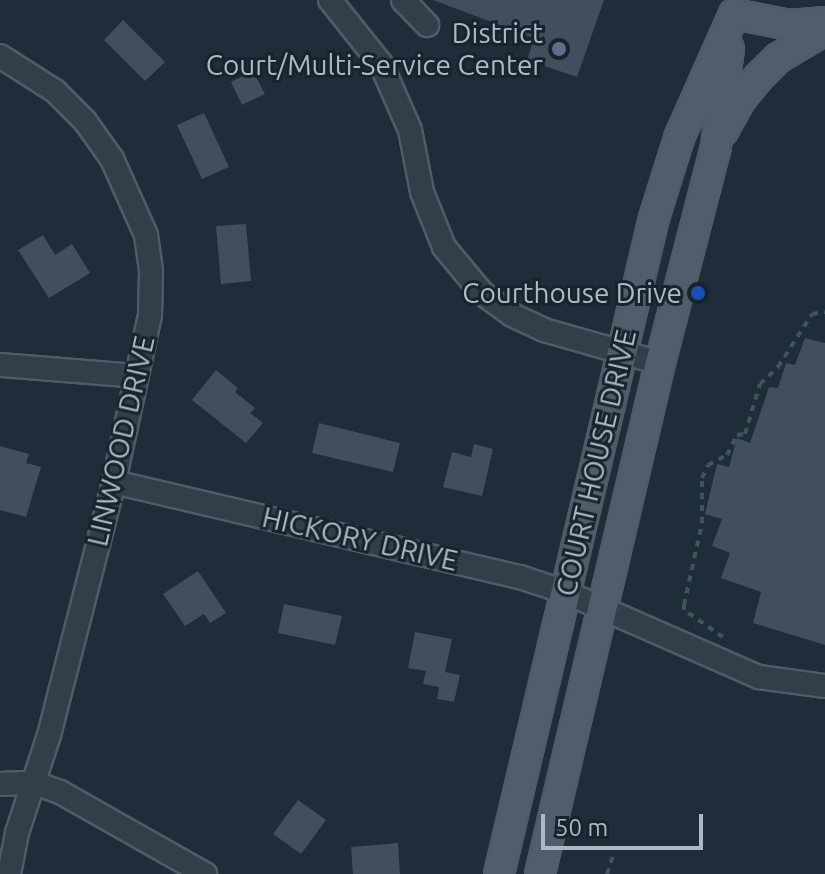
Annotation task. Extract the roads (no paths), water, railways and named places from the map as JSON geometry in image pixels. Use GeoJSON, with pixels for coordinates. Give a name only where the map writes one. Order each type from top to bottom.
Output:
{"type":"FeatureCollection","features":[{"type":"Feature","properties":{"kind":"main road","name":"COURT HOUSE DRIVE"},"geometry":{"type":"LineString","coordinates":[[499,874],[654,218],[679,138],[736,7]]}},
{"type":"Feature","properties":{"kind":"main road","name":"COURT HOUSE DRIVE"},"geometry":{"type":"LineString","coordinates":[[540,874],[660,363],[716,146],[736,7]]}},
{"type":"Feature","properties":{"kind":"main road"},"geometry":{"type":"LineString","coordinates":[[736,7],[790,25],[825,22]]}},
{"type":"Feature","properties":{"kind":"main road"},"geometry":{"type":"LineString","coordinates":[[716,146],[741,99],[758,78],[778,58],[825,30]]}},
{"type":"Feature","properties":{"kind":"street"},"geometry":{"type":"LineString","coordinates":[[330,0],[381,64],[410,130],[422,192],[433,223],[444,247],[461,270],[482,293],[512,315],[544,330],[660,363]]}},
{"type":"Feature","properties":{"kind":"street"},"geometry":{"type":"LineString","coordinates":[[403,0],[427,25]]}},
{"type":"Feature","properties":{"kind":"street","name":"LINWOOD DRIVE"},"geometry":{"type":"LineString","coordinates":[[0,56],[45,83],[85,121],[112,159],[132,196],[146,235],[151,271],[150,315],[114,482],[34,783],[17,833],[9,874]]}},
{"type":"Feature","properties":{"kind":"street"},"geometry":{"type":"LineString","coordinates":[[0,365],[137,376]]}},
{"type":"Feature","properties":{"kind":"street","name":"HICKORY DRIVE"},"geometry":{"type":"LineString","coordinates":[[114,482],[505,573],[565,592],[759,677],[825,686]]}},
{"type":"Feature","properties":{"kind":"street"},"geometry":{"type":"LineString","coordinates":[[0,784],[34,783],[60,792],[205,874]]}},
{"type":"Feature","properties":{"kind":"place","name":"District Court/Multi-Service Center"},"geometry":{"type":"Point","coordinates":[559,49]}},
{"type":"Feature","properties":{"kind":"place","name":"Courthouse Drive"},"geometry":{"type":"Point","coordinates":[698,293]}}]}
